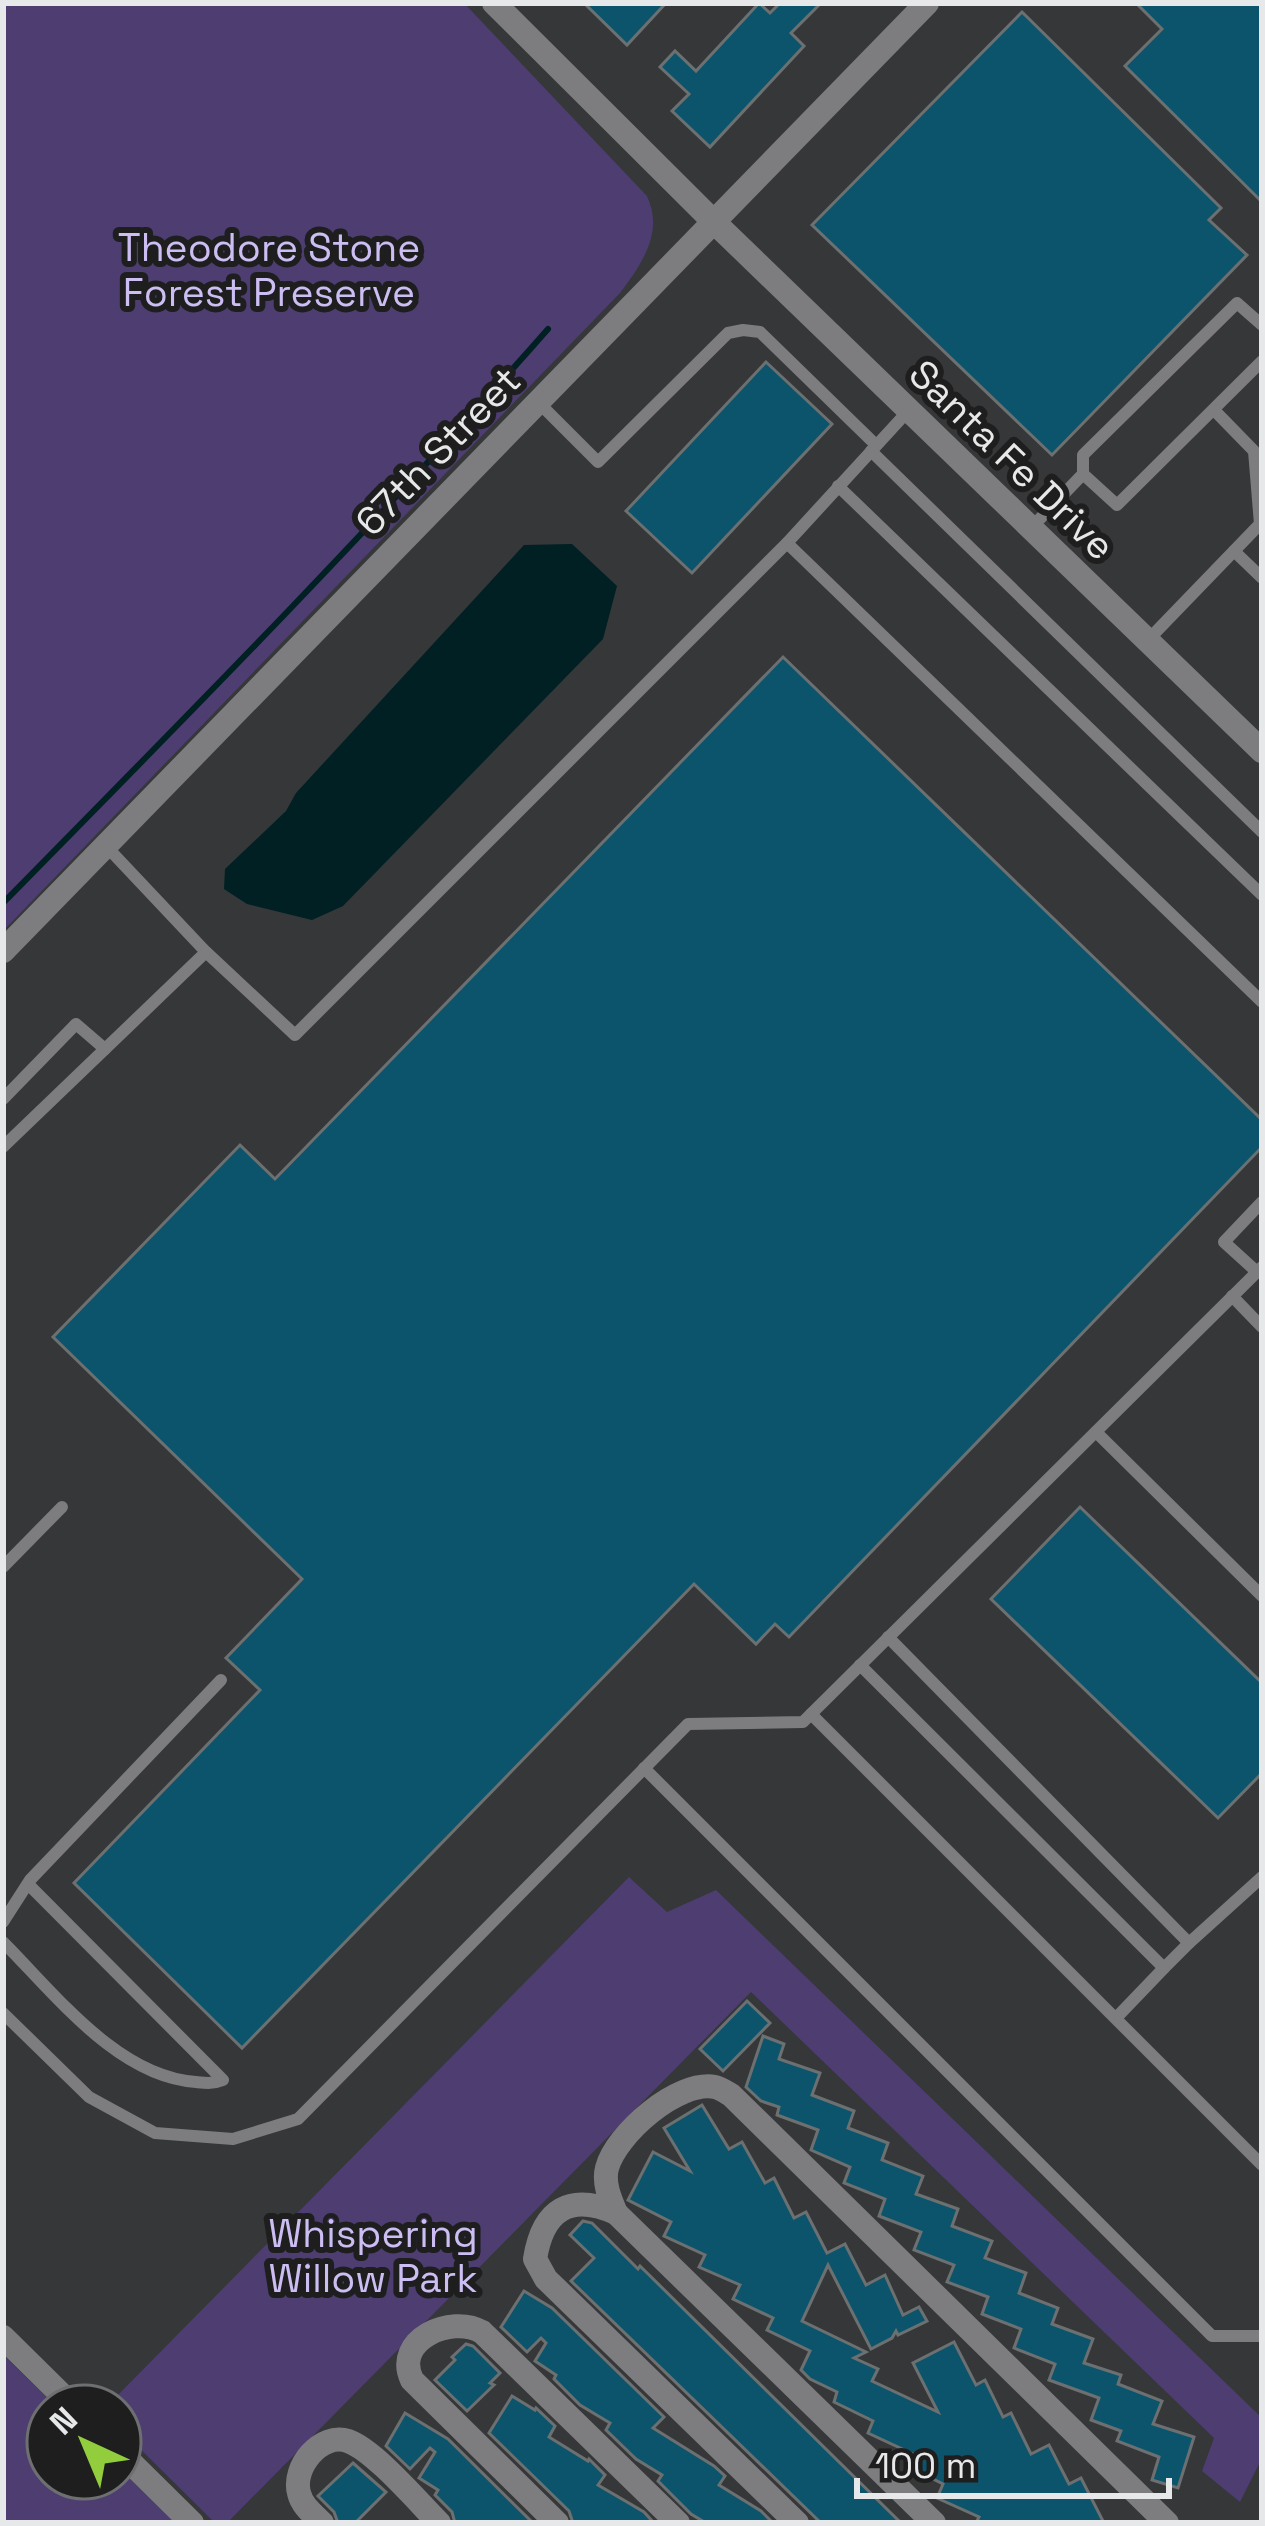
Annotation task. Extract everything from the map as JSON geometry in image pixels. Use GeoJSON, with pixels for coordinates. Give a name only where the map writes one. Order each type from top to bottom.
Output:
{"type":"FeatureCollection","features":[{"type":"Feature","properties":{"kind":"street","name":"Santa Fe Drive"},"geometry":{"type":"LineString","coordinates":[[494,3],[712,221],[1262,752]]}},
{"type":"Feature","properties":{"kind":"street","name":"67th Street"},"geometry":{"type":"LineString","coordinates":[[3,951],[927,3]]}},
{"type":"Feature","properties":{"kind":"street"},"geometry":{"type":"LineString","coordinates":[[616,2213],[606,2177],[608,2162],[626,2135],[675,2095],[718,2087],[1167,2523]]}},
{"type":"Feature","properties":{"kind":"street"},"geometry":{"type":"LineString","coordinates":[[797,2523],[546,2279],[535,2258],[544,2228],[566,2206],[596,2205],[616,2213],[934,2523]]}},
{"type":"Feature","properties":{"kind":"street"},"geometry":{"type":"LineString","coordinates":[[557,2523],[412,2380],[408,2362],[420,2340],[448,2325],[472,2326],[482,2332],[678,2523]]}},
{"type":"Feature","properties":{"kind":"street"},"geometry":{"type":"LineString","coordinates":[[3,2337],[49,2382]]}},
{"type":"Feature","properties":{"kind":"street"},"geometry":{"type":"LineString","coordinates":[[322,2523],[300,2499],[297,2481],[313,2452],[339,2438],[363,2448],[440,2523]]}},
{"type":"Feature","properties":{"kind":"street"},"geometry":{"type":"LineString","coordinates":[[144,2475],[193,2523]]}},
{"type":"Feature","properties":{"kind":"lane"},"geometry":{"type":"LineString","coordinates":[[1031,528],[1083,474],[1083,454],[1237,303],[1262,325]]}},
{"type":"Feature","properties":{"kind":"lane"},"geometry":{"type":"LineString","coordinates":[[537,401],[598,462],[728,333],[760,332],[1262,832]]}},
{"type":"Feature","properties":{"kind":"lane"},"geometry":{"type":"LineString","coordinates":[[1083,474],[1117,506],[1262,361]]}},
{"type":"Feature","properties":{"kind":"lane"},"geometry":{"type":"LineString","coordinates":[[106,845],[206,952],[296,1035],[787,543],[909,410]]}},
{"type":"Feature","properties":{"kind":"lane"},"geometry":{"type":"LineString","coordinates":[[1148,641],[1260,524],[1254,451],[1214,410]]}},
{"type":"Feature","properties":{"kind":"lane"},"geometry":{"type":"LineString","coordinates":[[838,487],[1262,895]]}},
{"type":"Feature","properties":{"kind":"lane"},"geometry":{"type":"LineString","coordinates":[[787,543],[1262,1002]]}},
{"type":"Feature","properties":{"kind":"lane"},"geometry":{"type":"LineString","coordinates":[[1234,551],[1262,578]]}},
{"type":"Feature","properties":{"kind":"lane"},"geometry":{"type":"LineString","coordinates":[[3,1148],[206,952]]}},
{"type":"Feature","properties":{"kind":"lane"},"geometry":{"type":"LineString","coordinates":[[3,1100],[76,1024],[104,1049]]}},
{"type":"Feature","properties":{"kind":"lane"},"geometry":{"type":"LineString","coordinates":[[3,2014],[89,2097],[155,2133],[232,2139],[298,2120],[688,1724],[802,1722],[811,1714],[1259,1269],[1224,1242],[1262,1202]]}},
{"type":"Feature","properties":{"kind":"lane"},"geometry":{"type":"LineString","coordinates":[[1232,1296],[1262,1327]]}},
{"type":"Feature","properties":{"kind":"lane"},"geometry":{"type":"LineString","coordinates":[[1096,1432],[1262,1596]]}},
{"type":"Feature","properties":{"kind":"lane"},"geometry":{"type":"LineString","coordinates":[[3,1567],[62,1507]]}},
{"type":"Feature","properties":{"kind":"lane"},"geometry":{"type":"LineString","coordinates":[[888,1637],[1189,1943]]}},
{"type":"Feature","properties":{"kind":"lane"},"geometry":{"type":"LineString","coordinates":[[860,1665],[1164,1969]]}},
{"type":"Feature","properties":{"kind":"lane"},"geometry":{"type":"LineString","coordinates":[[3,1922],[28,1884],[221,1680]]}},
{"type":"Feature","properties":{"kind":"lane"},"geometry":{"type":"LineString","coordinates":[[811,1714],[1262,2165]]}},
{"type":"Feature","properties":{"kind":"lane"},"geometry":{"type":"LineString","coordinates":[[644,1768],[1212,2336],[1262,2336]]}},
{"type":"Feature","properties":{"kind":"lane"},"geometry":{"type":"LineString","coordinates":[[1115,2018],[1262,1877]]}},
{"type":"Feature","properties":{"kind":"lane"},"geometry":{"type":"LineString","coordinates":[[3,1942],[107,2045],[146,2070],[180,2081],[223,2080],[28,1884]]}},
{"type":"Feature","properties":{"kind":"green space","name":"Theodore Stone Forest Preserve"},"geometry":{"type":"Polygon","coordinates":[[[3,3],[464,3],[647,196],[653,222],[643,259],[620,293],[3,931],[3,3]]]}},
{"type":"Feature","properties":{"kind":"green space","name":"Whispering Willow Park"},"geometry":{"type":"Polygon","coordinates":[[[629,1877],[667,1912],[716,1890],[1262,2418],[1262,2458],[1240,2502],[1202,2471],[1214,2438],[751,1992],[227,2523],[215,2523],[144,2453],[144,2382],[131,2382],[629,1877]]]}},
{"type":"Feature","properties":{"kind":"green space"},"geometry":{"type":"Polygon","coordinates":[[[3,2355],[31,2382],[24,2382],[24,2502],[144,2502],[144,2491],[177,2523],[3,2523],[3,2355]]]}},
{"type":"Feature","properties":{"kind":"water"},"geometry":{"type":"Polygon","coordinates":[[[572,544],[617,586],[603,639],[343,906],[312,920],[247,904],[224,889],[225,869],[286,811],[296,793],[524,545],[572,544]]]}},
{"type":"Feature","properties":{"kind":"building"},"geometry":{"type":"Polygon","coordinates":[[[584,3],[666,3],[627,45],[584,3]]]}},
{"type":"Feature","properties":{"kind":"building"},"geometry":{"type":"Polygon","coordinates":[[[759,3],[770,13],[780,3],[821,3],[791,33],[804,46],[710,147],[672,111],[689,94],[660,67],[675,51],[696,71],[759,3]]]}},
{"type":"Feature","properties":{"kind":"building"},"geometry":{"type":"Polygon","coordinates":[[[1136,3],[1262,3],[1262,202],[1125,66],[1162,29],[1136,3]]]}},
{"type":"Feature","properties":{"kind":"building"},"geometry":{"type":"Polygon","coordinates":[[[1022,12],[1221,208],[1209,220],[1247,255],[1052,455],[812,225],[1022,12]]]}},
{"type":"Feature","properties":{"kind":"building"},"geometry":{"type":"Polygon","coordinates":[[[766,362],[832,424],[692,573],[626,511],[766,362]]]}},
{"type":"Feature","properties":{"kind":"building"},"geometry":{"type":"Polygon","coordinates":[[[783,657],[1262,1120],[1262,1147],[789,1637],[775,1624],[756,1644],[694,1584],[242,2048],[74,1883],[260,1690],[226,1658],[302,1579],[53,1337],[240,1145],[275,1179],[783,657]]]}},
{"type":"Feature","properties":{"kind":"building"},"geometry":{"type":"Polygon","coordinates":[[[1080,1507],[1262,1683],[1262,1773],[1218,1818],[991,1599],[1080,1507]]]}},
{"type":"Feature","properties":{"kind":"building"},"geometry":{"type":"Polygon","coordinates":[[[747,2001],[770,2023],[723,2071],[700,2049],[747,2001]]]}},
{"type":"Feature","properties":{"kind":"building"},"geometry":{"type":"Polygon","coordinates":[[[763,2036],[784,2044],[779,2059],[820,2073],[812,2095],[854,2111],[848,2128],[888,2143],[882,2160],[923,2176],[916,2194],[958,2209],[952,2226],[992,2241],[985,2258],[1026,2273],[1019,2293],[1058,2308],[1052,2324],[1093,2339],[1084,2363],[1121,2375],[1118,2384],[1162,2401],[1153,2424],[1194,2437],[1178,2488],[1152,2480],[1159,2457],[1117,2441],[1121,2431],[1091,2420],[1099,2398],[1049,2380],[1055,2364],[1014,2348],[1021,2329],[982,2314],[988,2297],[947,2282],[954,2265],[914,2250],[921,2232],[879,2216],[885,2199],[844,2183],[850,2167],[811,2150],[818,2130],[777,2115],[779,2107],[761,2101],[746,2087],[763,2036]]]}},
{"type":"Feature","properties":{"kind":"building"},"geometry":{"type":"Polygon","coordinates":[[[702,2105],[729,2149],[742,2142],[765,2183],[774,2178],[794,2218],[806,2212],[827,2253],[845,2244],[866,2285],[885,2275],[903,2315],[919,2307],[927,2321],[898,2335],[896,2331],[871,2349],[828,2265],[802,2321],[866,2352],[854,2358],[878,2369],[872,2381],[938,2412],[913,2363],[954,2342],[976,2385],[985,2380],[1003,2417],[1011,2413],[1031,2454],[1049,2445],[1069,2484],[1081,2478],[1104,2523],[976,2523],[979,2517],[937,2498],[943,2484],[909,2467],[915,2455],[868,2433],[873,2421],[834,2402],[837,2392],[801,2370],[810,2351],[767,2330],[773,2318],[733,2299],[740,2285],[699,2267],[705,2255],[664,2236],[671,2222],[628,2200],[653,2152],[690,2171],[664,2128],[702,2105]]]}},
{"type":"Feature","properties":{"kind":"building"},"geometry":{"type":"Polygon","coordinates":[[[583,2221],[592,2223],[638,2269],[640,2266],[901,2523],[821,2523],[571,2281],[594,2258],[570,2235],[583,2221]]]}},
{"type":"Feature","properties":{"kind":"building"},"geometry":{"type":"Polygon","coordinates":[[[524,2291],[552,2308],[664,2417],[653,2428],[714,2466],[725,2476],[719,2485],[773,2523],[706,2523],[691,2514],[658,2481],[662,2475],[636,2459],[606,2430],[610,2423],[580,2405],[554,2379],[556,2375],[535,2361],[546,2343],[541,2338],[527,2352],[501,2327],[524,2291]]]}},
{"type":"Feature","properties":{"kind":"building"},"geometry":{"type":"Polygon","coordinates":[[[466,2344],[500,2373],[467,2411],[435,2380],[466,2344]]]}},
{"type":"Feature","properties":{"kind":"building"},"geometry":{"type":"Polygon","coordinates":[[[512,2396],[536,2408],[555,2426],[549,2437],[589,2459],[605,2475],[598,2485],[654,2523],[573,2523],[569,2511],[489,2433],[512,2396]]]}},
{"type":"Feature","properties":{"kind":"building"},"geometry":{"type":"Polygon","coordinates":[[[405,2413],[448,2439],[533,2523],[455,2523],[452,2512],[435,2495],[438,2490],[419,2478],[435,2452],[430,2448],[410,2469],[386,2446],[405,2413]]]}},
{"type":"Feature","properties":{"kind":"building"},"geometry":{"type":"Polygon","coordinates":[[[353,2463],[386,2492],[355,2523],[338,2523],[318,2496],[353,2463]]]}},
{"type":"Feature","properties":{"kind":"waterway"},"geometry":{"type":"LineString","coordinates":[[3,903],[348,548],[548,329]]}}]}
